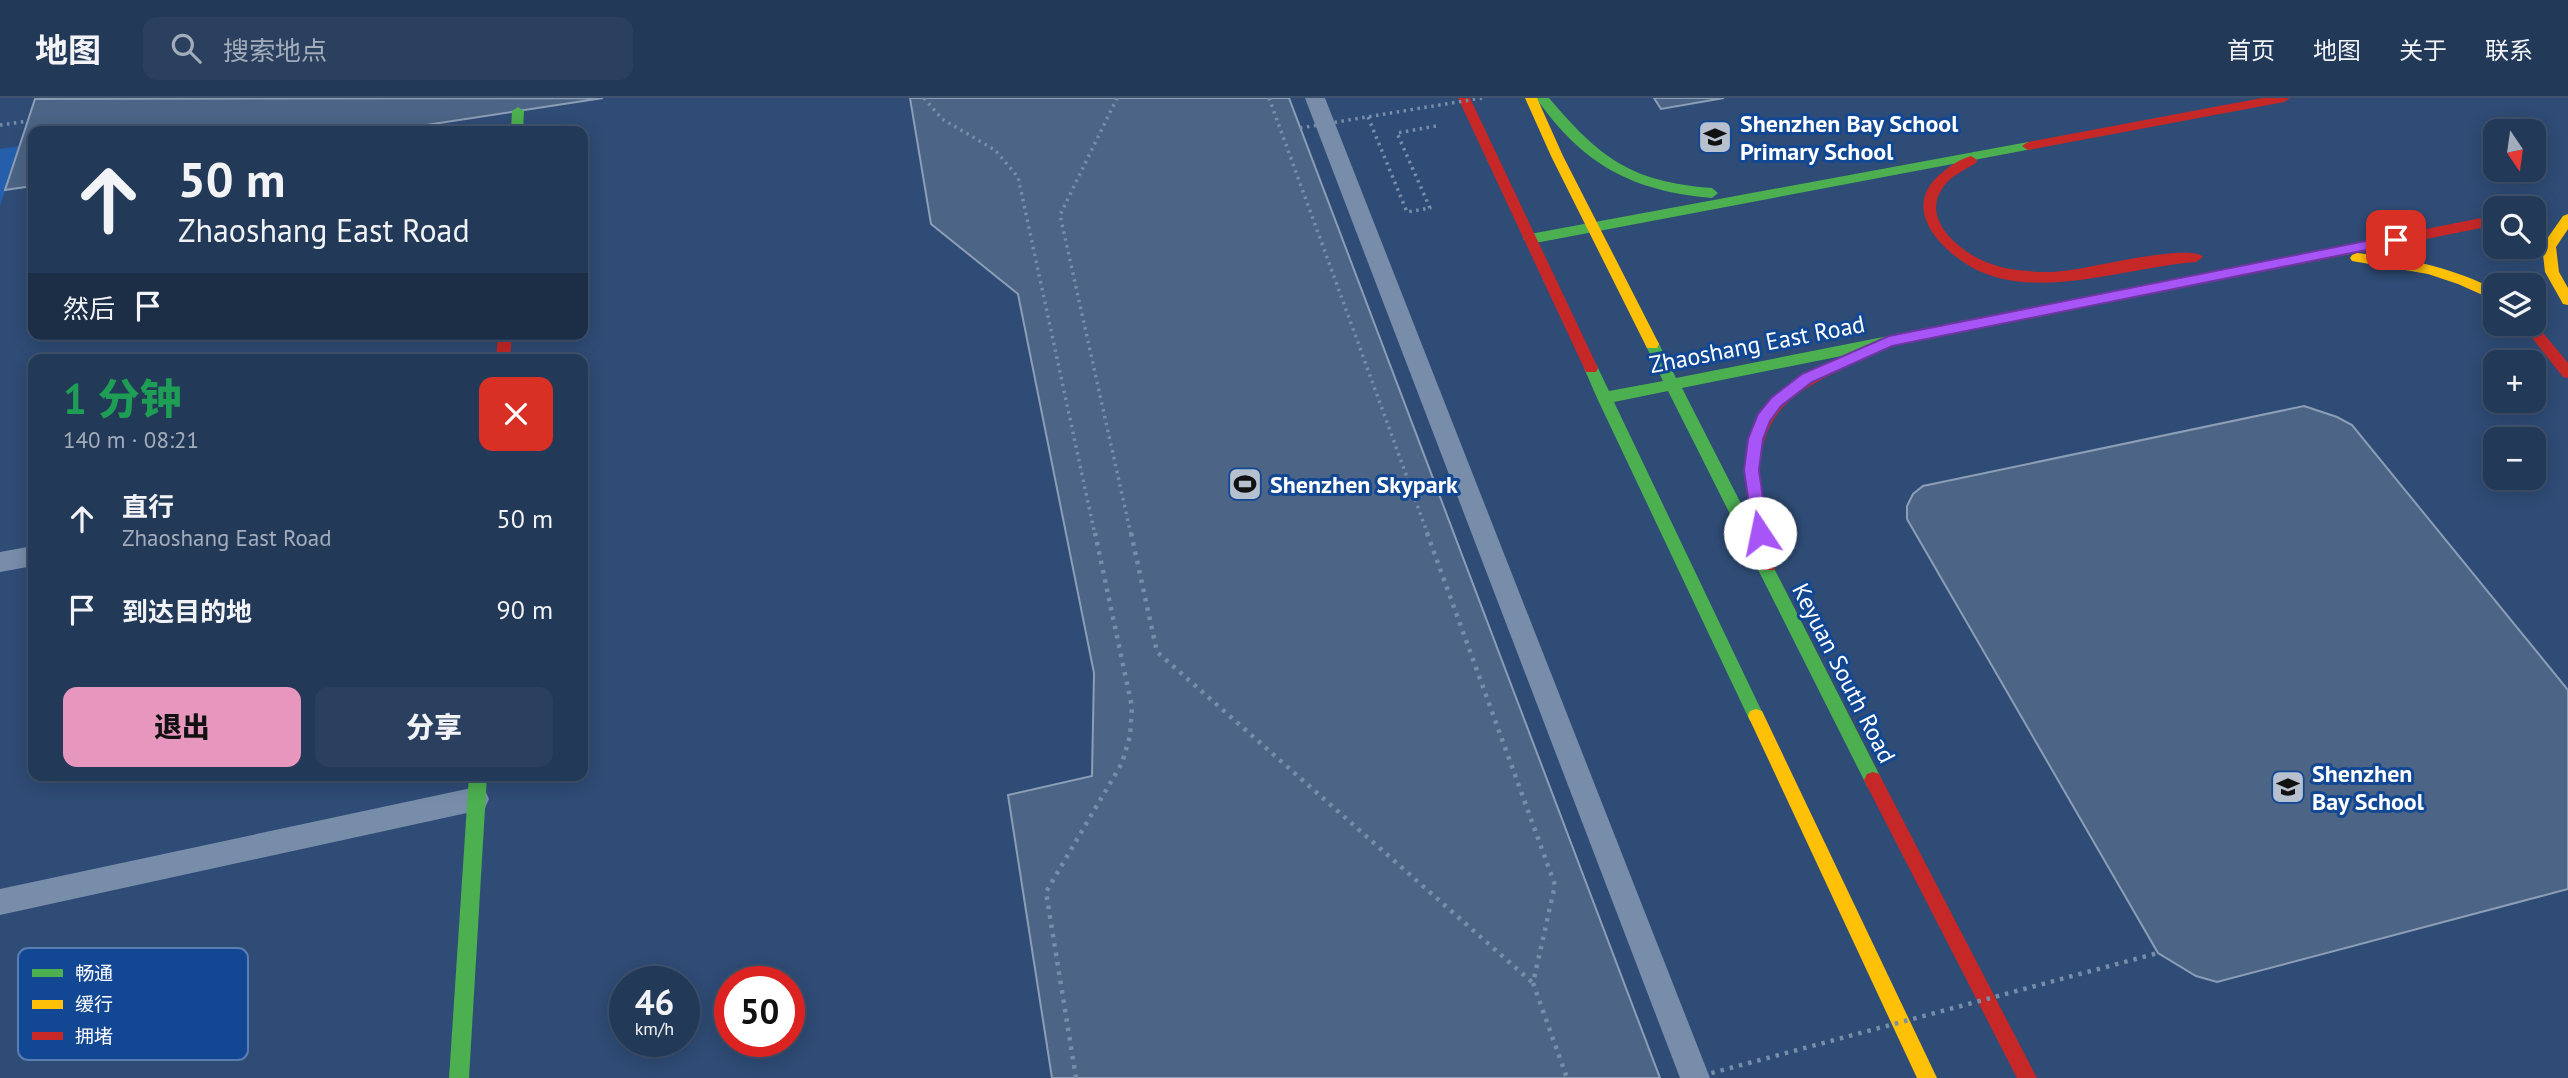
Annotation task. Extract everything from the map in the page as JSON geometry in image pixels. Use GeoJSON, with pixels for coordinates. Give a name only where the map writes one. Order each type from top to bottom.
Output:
{"type":"FeatureCollection","features":[{"type":"Feature","properties":{"kind":"main road"},"geometry":{"type":"LineString","coordinates":[[1464,98],[1927,1078]]}},
{"type":"Feature","properties":{"kind":"main road","name":"Keyuan South Road"},"geometry":{"type":"LineString","coordinates":[[1531,98],[1772,584],[2027,1078]]}},
{"type":"Feature","properties":{"kind":"main road"},"geometry":{"type":"LineString","coordinates":[[1542,98],[1574,138],[1602,162],[1631,178],[1660,189],[1707,194],[1808,189]]}},
{"type":"Feature","properties":{"kind":"main road"},"geometry":{"type":"LineString","coordinates":[[1530,239],[2284,98]]}},
{"type":"Feature","properties":{"kind":"main road"},"geometry":{"type":"LineString","coordinates":[[517,126],[518,111]]}},
{"type":"Feature","properties":{"kind":"main road"},"geometry":{"type":"LineString","coordinates":[[1974,158],[1948,173],[1936,185],[1930,199],[1931,215],[1938,232],[1954,249],[1972,262],[1994,272],[2040,280],[2177,257],[2297,260],[2353,257],[2402,262],[2451,274],[2483,290]]}},
{"type":"Feature","properties":{"kind":"main road"},"geometry":{"type":"LineString","coordinates":[[2564,211],[2549,246],[2552,272],[2568,300]]}},
{"type":"Feature","properties":{"kind":"main road","name":"Zhaoshang East Road"},"geometry":{"type":"LineString","coordinates":[[1604,398],[2483,223]]}},
{"type":"Feature","properties":{"kind":"main road"},"geometry":{"type":"LineString","coordinates":[[2538,336],[2568,373]]}},
{"type":"Feature","properties":{"kind":"main road"},"geometry":{"type":"LineString","coordinates":[[1772,584],[1755,507],[1751,470],[1763,418],[1776,402],[1807,378],[1889,341]]}},
{"type":"Feature","properties":{"kind":"main road"},"geometry":{"type":"LineString","coordinates":[[459,1078],[477,787]]}},
{"type":"Feature","properties":{"kind":"lane"},"geometry":{"type":"LineString","coordinates":[[1315,98],[1694,1078]]}},
{"type":"Feature","properties":{"kind":"lane"},"geometry":{"type":"LineString","coordinates":[[0,562],[28,557]]}},
{"type":"Feature","properties":{"kind":"lane"},"geometry":{"type":"LineString","coordinates":[[0,902],[477,787]]}},
{"type":"Feature","properties":{"kind":"path"},"geometry":{"type":"LineString","coordinates":[[924,98],[946,122],[998,150],[1010,161],[1018,177],[1132,708],[1130,736],[1122,763],[1046,892],[1076,1078]]}},
{"type":"Feature","properties":{"kind":"path"},"geometry":{"type":"LineString","coordinates":[[1117,98],[1060,215],[1157,652],[1533,983],[1567,1078]]}},
{"type":"Feature","properties":{"kind":"path"},"geometry":{"type":"LineString","coordinates":[[1269,98],[1555,885],[1533,983]]}},
{"type":"Feature","properties":{"kind":"path"},"geometry":{"type":"LineString","coordinates":[[1300,128],[1482,98]]}},
{"type":"Feature","properties":{"kind":"path"},"geometry":{"type":"LineString","coordinates":[[1368,117],[1408,212],[1430,208],[1397,133],[1437,126]]}},
{"type":"Feature","properties":{"kind":"path"},"geometry":{"type":"LineString","coordinates":[[0,125],[28,121]]}},
{"type":"Feature","properties":{"kind":"path"},"geometry":{"type":"LineString","coordinates":[[1694,1078],[2158,953]]}},
{"type":"Feature","properties":{"kind":"shaded area"},"geometry":{"type":"Polygon","coordinates":[[[20,146],[0,206],[0,149],[20,146]]]}},
{"type":"Feature","properties":{"kind":"building"},"geometry":{"type":"Polygon","coordinates":[[[603,98],[420,126],[28,126],[28,187],[5,190],[35,99],[603,98]]]}},
{"type":"Feature","properties":{"kind":"building","name":"Shenzhen Skypark"},"geometry":{"type":"Polygon","coordinates":[[[910,98],[1289,98],[1660,1078],[1052,1078],[1008,795],[1092,776],[1094,673],[1018,294],[931,224],[910,98]]]}},
{"type":"Feature","properties":{"kind":"building"},"geometry":{"type":"Polygon","coordinates":[[[1654,98],[1724,98],[1661,109],[1654,98]]]}},
{"type":"Feature","properties":{"kind":"building","name":"Shenzhen Bay School"},"geometry":{"type":"Polygon","coordinates":[[[2304,406],[2352,425],[2568,690],[2568,889],[2217,982],[2196,976],[2158,953],[1907,519],[1907,506],[1913,494],[1923,486],[2304,406]]]}},
{"type":"Feature","properties":{"kind":"traffic: fast"},"geometry":{"type":"LineString","coordinates":[[1542,98],[1579,139],[1615,168],[1657,186],[1712,193]]}},
{"type":"Feature","properties":{"kind":"traffic: fast"},"geometry":{"type":"LineString","coordinates":[[517,126],[518,111]]}},
{"type":"Feature","properties":{"kind":"traffic: fast"},"geometry":{"type":"LineString","coordinates":[[1530,239],[2028,146]]}},
{"type":"Feature","properties":{"kind":"traffic: fast"},"geometry":{"type":"LineString","coordinates":[[1604,398],[2146,290]]}},
{"type":"Feature","properties":{"kind":"traffic: fast"},"geometry":{"type":"LineString","coordinates":[[1652,344],[1873,780]]}},
{"type":"Feature","properties":{"kind":"traffic: fast"},"geometry":{"type":"LineString","coordinates":[[1591,368],[1756,716]]}},
{"type":"Feature","properties":{"kind":"traffic: fast"},"geometry":{"type":"LineString","coordinates":[[459,1078],[478,781]]}},
{"type":"Feature","properties":{"kind":"traffic: slow"},"geometry":{"type":"LineString","coordinates":[[1531,98],[1557,156],[1652,344]]}},
{"type":"Feature","properties":{"kind":"traffic: slow"},"geometry":{"type":"LineString","coordinates":[[2568,219],[2549,246],[2552,272],[2568,300]]}},
{"type":"Feature","properties":{"kind":"traffic: slow"},"geometry":{"type":"LineString","coordinates":[[2357,258],[2446,274],[2483,289]]}},
{"type":"Feature","properties":{"kind":"traffic: slow"},"geometry":{"type":"LineString","coordinates":[[1756,716],[1927,1078]]}},
{"type":"Feature","properties":{"kind":"traffic: jam"},"geometry":{"type":"LineString","coordinates":[[1464,98],[1591,368]]}},
{"type":"Feature","properties":{"kind":"traffic: jam"},"geometry":{"type":"LineString","coordinates":[[2028,146],[2284,98]]}},
{"type":"Feature","properties":{"kind":"traffic: jam"},"geometry":{"type":"LineString","coordinates":[[1971,160],[1938,184],[1931,198],[1930,212],[1943,239],[1980,265],[2009,275],[2039,277],[2196,257]]}},
{"type":"Feature","properties":{"kind":"traffic: jam"},"geometry":{"type":"LineString","coordinates":[[2146,290],[2483,223]]}},
{"type":"Feature","properties":{"kind":"traffic: jam"},"geometry":{"type":"LineString","coordinates":[[2538,336],[2568,373]]}},
{"type":"Feature","properties":{"kind":"traffic: jam"},"geometry":{"type":"LineString","coordinates":[[503,354],[505,340]]}},
{"type":"Feature","properties":{"kind":"traffic: jam"},"geometry":{"type":"LineString","coordinates":[[1768,565],[1758,523],[1752,478],[1757,436],[1766,417],[1781,400],[1803,384],[1842,363]]}},
{"type":"Feature","properties":{"kind":"traffic: jam"},"geometry":{"type":"LineString","coordinates":[[1873,780],[2027,1078]]}},
{"type":"Feature","properties":{"kind":"place","name":"Shenzhen Bay School Primary School"},"geometry":{"type":"Point","coordinates":[1715,137]}},
{"type":"Feature","properties":{"kind":"place","name":"Shenzhen Skypark"},"geometry":{"type":"Point","coordinates":[1245,484]}},
{"type":"Feature","properties":{"kind":"place","name":"Shenzhen Bay School"},"geometry":{"type":"Point","coordinates":[2288,787]}},
{"type":"Feature","properties":{"kind":"route"},"geometry":{"type":"LineString","coordinates":[[1760,533],[1751,470],[1756,439],[1763,418],[1776,402],[1807,378],[1889,341],[2396,240]]}}]}
